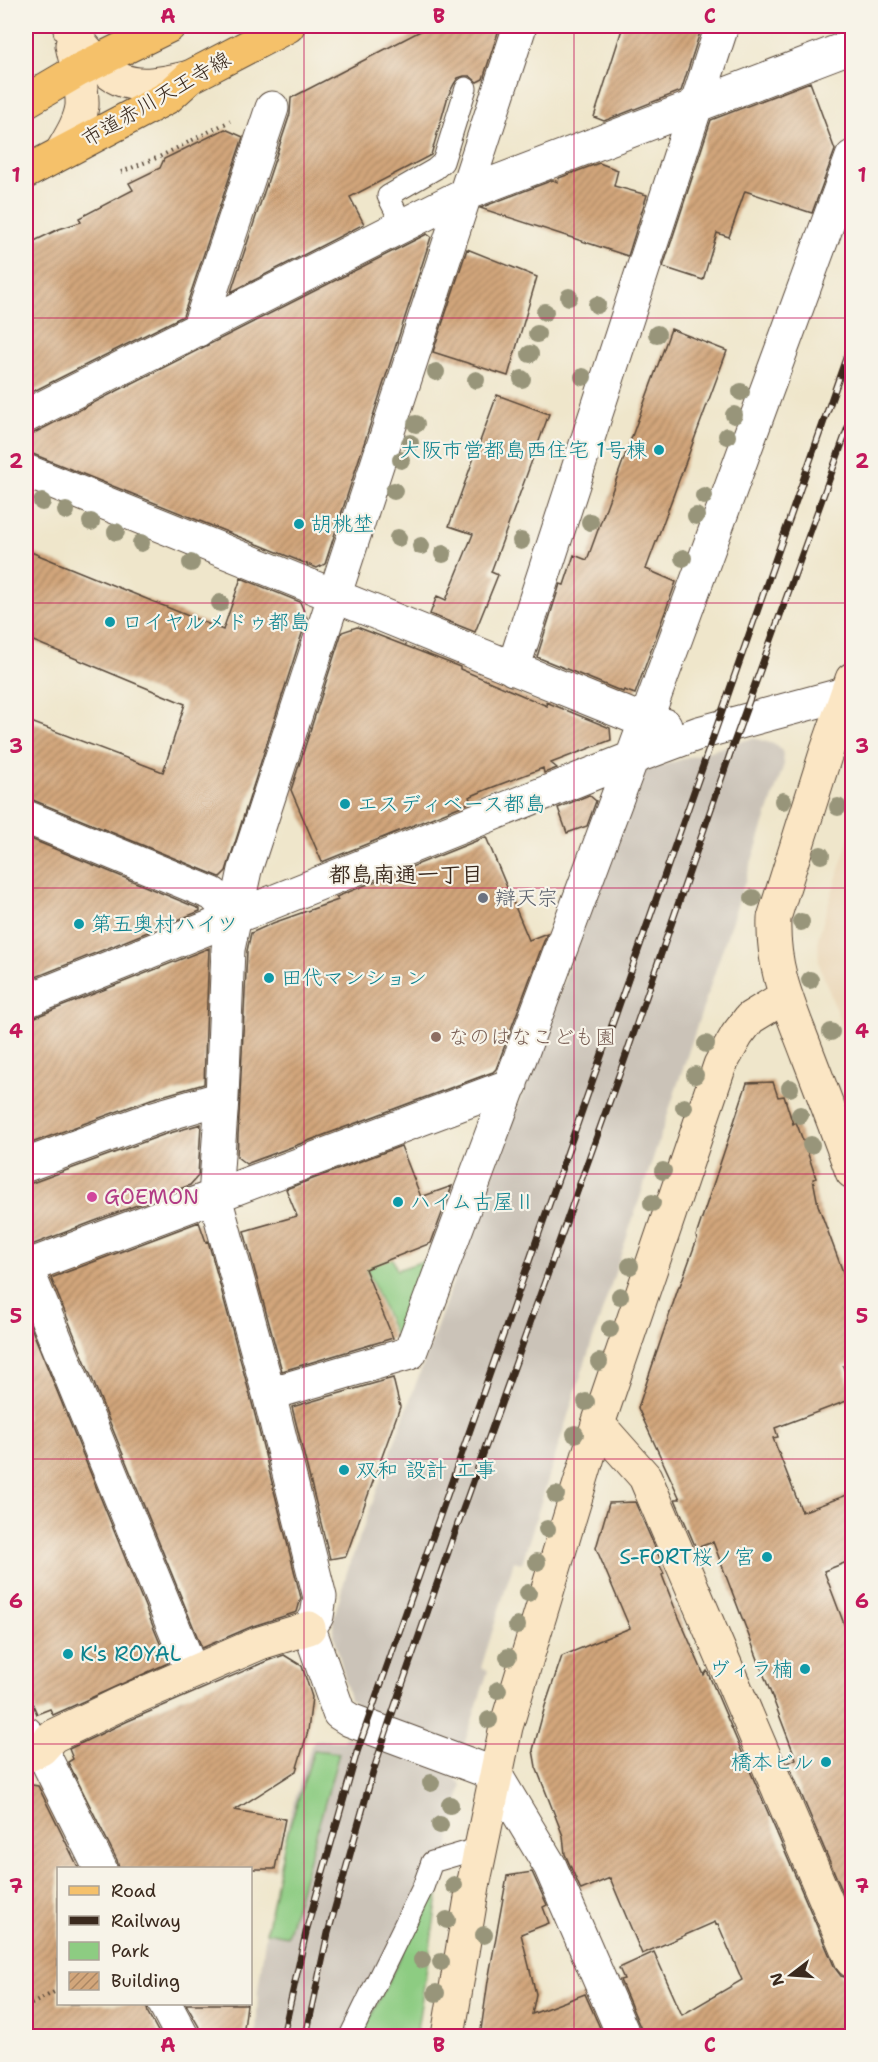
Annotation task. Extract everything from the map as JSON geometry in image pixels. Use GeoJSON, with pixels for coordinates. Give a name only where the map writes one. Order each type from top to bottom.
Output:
{"type":"FeatureCollection","features":[{"type":"Feature","properties":{"kind":"main road"},"geometry":{"type":"LineString","coordinates":[[26,101],[86,66],[169,26]]}},
{"type":"Feature","properties":{"kind":"main road","name":"市道赤川天王寺線"},"geometry":{"type":"LineString","coordinates":[[26,172],[168,97],[190,77],[288,26]]}},
{"type":"Feature","properties":{"kind":"street"},"geometry":{"type":"LineString","coordinates":[[99,1867],[31,1746],[260,1643],[309,1628],[317,1616],[320,1597],[269,1394],[215,1197],[222,1098],[228,949],[245,870],[520,26]]}},
{"type":"Feature","properties":{"kind":"street"},"geometry":{"type":"LineString","coordinates":[[513,669],[722,26]]}},
{"type":"Feature","properties":{"kind":"street"},"geometry":{"type":"LineString","coordinates":[[61,153],[74,130],[82,107],[86,66],[70,28]]}},
{"type":"Feature","properties":{"kind":"street"},"geometry":{"type":"LineString","coordinates":[[26,416],[465,194],[852,46]]}},
{"type":"Feature","properties":{"kind":"street"},"geometry":{"type":"LineString","coordinates":[[86,66],[128,84],[161,84],[190,77]]}},
{"type":"Feature","properties":{"kind":"street"},"geometry":{"type":"LineString","coordinates":[[198,330],[272,108]]}},
{"type":"Feature","properties":{"kind":"street"},"geometry":{"type":"LineString","coordinates":[[269,1394],[410,1353],[632,758],[852,157]]}},
{"type":"Feature","properties":{"kind":"street"},"geometry":{"type":"LineString","coordinates":[[26,471],[644,721],[699,733]]}},
{"type":"Feature","properties":{"kind":"street"},"geometry":{"type":"LineString","coordinates":[[26,1001],[632,758],[699,733],[851,688]]}},
{"type":"Feature","properties":{"kind":"street"},"geometry":{"type":"LineString","coordinates":[[851,688],[825,756],[774,918],[775,956],[786,996],[852,1172]]}},
{"type":"Feature","properties":{"kind":"street"},"geometry":{"type":"LineString","coordinates":[[26,818],[213,894],[235,916]]}},
{"type":"Feature","properties":{"kind":"street"},"geometry":{"type":"LineString","coordinates":[[448,2037],[480,1848],[506,1727],[598,1424],[720,1065],[737,1035],[750,1018],[786,996]]}},
{"type":"Feature","properties":{"kind":"street"},"geometry":{"type":"LineString","coordinates":[[192,1672],[26,1267],[511,1085]]}},
{"type":"Feature","properties":{"kind":"street"},"geometry":{"type":"LineString","coordinates":[[26,1165],[157,1117],[222,1098]]}},
{"type":"Feature","properties":{"kind":"street"},"geometry":{"type":"LineString","coordinates":[[598,1424],[645,1477],[852,1961]]}},
{"type":"Feature","properties":{"kind":"street"},"geometry":{"type":"LineString","coordinates":[[309,1628],[339,1713],[350,1720],[495,1774],[550,1866],[624,2037]]}},
{"type":"Feature","properties":{"kind":"street"},"geometry":{"type":"LineString","coordinates":[[166,2005],[182,2037]]}},
{"type":"Feature","properties":{"kind":"lane"},"geometry":{"type":"LineString","coordinates":[[402,226],[388,196],[435,170],[443,162],[466,88]]}},
{"type":"Feature","properties":{"kind":"lane"},"geometry":{"type":"LineString","coordinates":[[350,2037],[423,1887],[432,1862],[480,1848]]}},
{"type":"Feature","properties":{"kind":"path"},"geometry":{"type":"LineString","coordinates":[[122,172],[159,157],[239,116]]}},
{"type":"Feature","properties":{"kind":"path"},"geometry":{"type":"LineString","coordinates":[[26,2007],[57,1991]]}},
{"type":"Feature","properties":{"kind":"shaded area"},"geometry":{"type":"Polygon","coordinates":[[[753,738],[777,745],[782,750],[784,764],[575,1393],[522,1563],[514,1561],[481,1668],[488,1671],[464,1745],[353,1711],[355,1702],[350,1700],[333,1631],[333,1620],[347,1572],[640,772],[753,738]]]}},
{"type":"Feature","properties":{"kind":"shaded area"},"geometry":{"type":"Polygon","coordinates":[[[852,828],[852,1053],[819,964],[818,938],[852,828]]]}},
{"type":"Feature","properties":{"kind":"shaded area"},"geometry":{"type":"Polygon","coordinates":[[[345,1737],[402,1753],[453,1776],[462,1785],[440,1887],[416,2036],[256,2036],[258,1990],[266,1932],[289,1819],[311,1745],[315,1740],[344,1741],[345,1737]]]}},
{"type":"Feature","properties":{"kind":"green space"},"geometry":{"type":"Polygon","coordinates":[[[380,1226],[397,1270],[435,1257],[400,1348],[360,1253],[380,1226]]]}},
{"type":"Feature","properties":{"kind":"green space"},"geometry":{"type":"Polygon","coordinates":[[[314,1750],[339,1753],[287,1936],[266,1932],[285,1841],[314,1750]]]}},
{"type":"Feature","properties":{"kind":"green space"},"geometry":{"type":"Polygon","coordinates":[[[440,1884],[416,2036],[361,2036],[435,1888],[440,1884]]]}},
{"type":"Feature","properties":{"kind":"building"},"geometry":{"type":"Polygon","coordinates":[[[430,26],[500,26],[483,79],[477,82],[470,76],[464,76],[458,78],[454,84],[448,96],[431,155],[350,197],[364,224],[231,292],[290,114],[291,98],[430,26]]]}},
{"type":"Feature","properties":{"kind":"building"},"geometry":{"type":"Polygon","coordinates":[[[623,26],[702,26],[681,91],[604,121],[594,117],[623,26]]]}},
{"type":"Feature","properties":{"kind":"building"},"geometry":{"type":"Polygon","coordinates":[[[810,82],[835,150],[812,213],[745,191],[729,237],[717,233],[703,280],[663,267],[711,120],[810,82]]]}},
{"type":"Feature","properties":{"kind":"building"},"geometry":{"type":"Polygon","coordinates":[[[225,129],[243,137],[183,316],[26,395],[26,245],[59,229],[81,222],[79,218],[133,190],[129,183],[160,168],[164,159],[225,129]]]}},
{"type":"Feature","properties":{"kind":"building"},"geometry":{"type":"Polygon","coordinates":[[[599,163],[618,170],[614,186],[647,195],[628,256],[480,208],[553,180],[558,182],[559,178],[599,163]]]}},
{"type":"Feature","properties":{"kind":"building"},"geometry":{"type":"Polygon","coordinates":[[[427,234],[431,237],[325,564],[317,568],[26,453],[26,435],[427,234]]]}},
{"type":"Feature","properties":{"kind":"building"},"geometry":{"type":"Polygon","coordinates":[[[467,249],[537,277],[508,376],[433,352],[467,249]]]}},
{"type":"Feature","properties":{"kind":"building"},"geometry":{"type":"Polygon","coordinates":[[[671,329],[727,351],[646,569],[676,582],[635,694],[624,690],[623,692],[537,657],[560,584],[564,585],[574,555],[587,560],[671,329]]]}},
{"type":"Feature","properties":{"kind":"building"},"geometry":{"type":"Polygon","coordinates":[[[497,395],[549,414],[491,572],[498,575],[475,632],[430,614],[437,596],[446,600],[473,534],[449,526],[497,395]]]}},
{"type":"Feature","properties":{"kind":"building"},"geometry":{"type":"Polygon","coordinates":[[[26,550],[223,630],[241,578],[300,602],[307,618],[226,871],[220,877],[26,799],[26,720],[163,772],[185,704],[26,638],[26,550]]]}},
{"type":"Feature","properties":{"kind":"building"},"geometry":{"type":"Polygon","coordinates":[[[357,627],[460,667],[460,669],[547,706],[546,702],[610,728],[611,740],[551,763],[557,768],[544,773],[543,768],[488,789],[469,797],[471,802],[322,862],[291,790],[342,632],[357,627]]]}},
{"type":"Feature","properties":{"kind":"building"},"geometry":{"type":"Polygon","coordinates":[[[589,795],[596,801],[587,826],[567,833],[558,808],[589,795]]]}},
{"type":"Feature","properties":{"kind":"building"},"geometry":{"type":"Polygon","coordinates":[[[26,837],[200,909],[200,911],[26,981],[26,837]]]}},
{"type":"Feature","properties":{"kind":"building"},"geometry":{"type":"Polygon","coordinates":[[[486,837],[529,940],[547,933],[496,1069],[246,1164],[237,1157],[247,951],[251,933],[338,900],[336,897],[486,837]]]}},
{"type":"Feature","properties":{"kind":"building"},"geometry":{"type":"Polygon","coordinates":[[[209,948],[204,1084],[151,1099],[26,1145],[26,1019],[209,948]]]}},
{"type":"Feature","properties":{"kind":"building"},"geometry":{"type":"Polygon","coordinates":[[[773,1082],[778,1097],[784,1096],[793,1124],[796,1122],[807,1151],[816,1178],[813,1179],[818,1205],[852,1296],[852,1363],[843,1366],[852,1392],[852,1399],[775,1428],[778,1437],[773,1438],[802,1512],[852,1493],[852,1560],[824,1571],[852,1645],[852,1914],[788,1763],[796,1759],[713,1542],[696,1548],[675,1499],[680,1499],[638,1408],[697,1239],[696,1236],[747,1083],[773,1082]]]}},
{"type":"Feature","properties":{"kind":"building"},"geometry":{"type":"Polygon","coordinates":[[[201,1124],[198,1176],[190,1185],[26,1247],[26,1183],[32,1183],[163,1135],[201,1124]]]}},
{"type":"Feature","properties":{"kind":"building"},"geometry":{"type":"Polygon","coordinates":[[[401,1146],[421,1197],[452,1186],[431,1243],[365,1269],[393,1338],[282,1371],[244,1231],[297,1216],[286,1189],[401,1146]]]}},
{"type":"Feature","properties":{"kind":"building"},"geometry":{"type":"Polygon","coordinates":[[[199,1222],[206,1242],[208,1241],[251,1399],[301,1598],[297,1612],[253,1626],[202,1648],[51,1278],[199,1222]]]}},
{"type":"Feature","properties":{"kind":"building"},"geometry":{"type":"Polygon","coordinates":[[[26,1315],[168,1663],[53,1715],[50,1709],[37,1714],[26,1688],[26,1315]]]}},
{"type":"Feature","properties":{"kind":"building","name":"双和 設計 工事"},"geometry":{"type":"Polygon","coordinates":[[[393,1378],[400,1407],[346,1556],[330,1559],[292,1407],[393,1378]]]}},
{"type":"Feature","properties":{"kind":"building"},"geometry":{"type":"Polygon","coordinates":[[[635,1502],[661,1561],[658,1562],[674,1606],[704,1675],[707,1671],[835,1968],[841,1976],[852,1979],[852,2037],[642,2037],[641,2029],[620,1980],[624,1979],[619,1968],[654,1952],[682,2015],[742,1980],[718,1924],[716,1925],[715,1922],[642,1954],[610,1878],[581,1890],[565,1854],[563,1836],[536,1767],[533,1750],[562,1656],[630,1628],[596,1548],[609,1503],[635,1502]]]}},
{"type":"Feature","properties":{"kind":"building"},"geometry":{"type":"Polygon","coordinates":[[[284,1655],[302,1666],[312,1697],[308,1731],[296,1771],[235,1810],[285,1819],[275,1869],[119,1867],[68,1762],[73,1759],[69,1749],[284,1655]]]}},
{"type":"Feature","properties":{"kind":"building"},"geometry":{"type":"Polygon","coordinates":[[[26,1784],[38,1786],[78,1867],[57,1867],[57,2005],[146,2005],[161,2037],[26,2037],[26,1784]]]}},
{"type":"Feature","properties":{"kind":"building"},"geometry":{"type":"Polygon","coordinates":[[[532,1872],[547,1905],[543,1907],[549,1923],[521,1934],[536,1994],[532,2014],[585,1994],[604,2037],[480,2037],[507,1876],[532,1872]]]}},
{"type":"Feature","properties":{"kind":"building"},"geometry":{"type":"Polygon","coordinates":[[[187,2005],[247,2005],[243,2037],[201,2037],[199,2027],[187,2005]]]}},
{"type":"Feature","properties":{"kind":"railway"},"geometry":{"type":"LineString","coordinates":[[283,2036],[307,1928],[357,1752],[852,341]]}},
{"type":"Feature","properties":{"kind":"railway"},"geometry":{"type":"LineString","coordinates":[[306,2036],[328,1933],[373,1772],[392,1714],[624,1061],[732,748],[852,416]]}},
{"type":"Feature","properties":{"kind":"place","name":"大阪市営都島西住宅 1号棟"},"geometry":{"type":"Point","coordinates":[659,450]}},
{"type":"Feature","properties":{"kind":"place","name":"胡桃埜"},"geometry":{"type":"Point","coordinates":[299,524]}},
{"type":"Feature","properties":{"kind":"place","name":"ロイヤルメドゥ都島"},"geometry":{"type":"Point","coordinates":[110,622]}},
{"type":"Feature","properties":{"kind":"place","name":"エスディベース都島"},"geometry":{"type":"Point","coordinates":[345,804]}},
{"type":"Feature","properties":{"kind":"place","name":"辯天宗"},"geometry":{"type":"Point","coordinates":[483,898]}},
{"type":"Feature","properties":{"kind":"place","name":"第五奥村ハイツ"},"geometry":{"type":"Point","coordinates":[79,924]}},
{"type":"Feature","properties":{"kind":"place","name":"田代マンション"},"geometry":{"type":"Point","coordinates":[269,978]}},
{"type":"Feature","properties":{"kind":"place","name":"なのはなこども園"},"geometry":{"type":"Point","coordinates":[436,1037]}},
{"type":"Feature","properties":{"kind":"place","name":"GOEMON"},"geometry":{"type":"Point","coordinates":[92,1197]}},
{"type":"Feature","properties":{"kind":"place","name":"ハイム古屋Ⅱ"},"geometry":{"type":"Point","coordinates":[398,1202]}},
{"type":"Feature","properties":{"kind":"place","name":"双和 設計 工事"},"geometry":{"type":"Point","coordinates":[344,1470]}},
{"type":"Feature","properties":{"kind":"place","name":"S-FORT桜ノ宮"},"geometry":{"type":"Point","coordinates":[767,1557]}},
{"type":"Feature","properties":{"kind":"place","name":"K's ROYAL"},"geometry":{"type":"Point","coordinates":[68,1654]}},
{"type":"Feature","properties":{"kind":"place","name":"ヴィラ楠"},"geometry":{"type":"Point","coordinates":[805,1669]}},
{"type":"Feature","properties":{"kind":"place","name":"橋本ビル"},"geometry":{"type":"Point","coordinates":[826,1762]}},
{"type":"Feature","properties":{"kind":"district","name":"都島南通一丁目"},"geometry":{"type":"Point","coordinates":[406,874]}}]}
